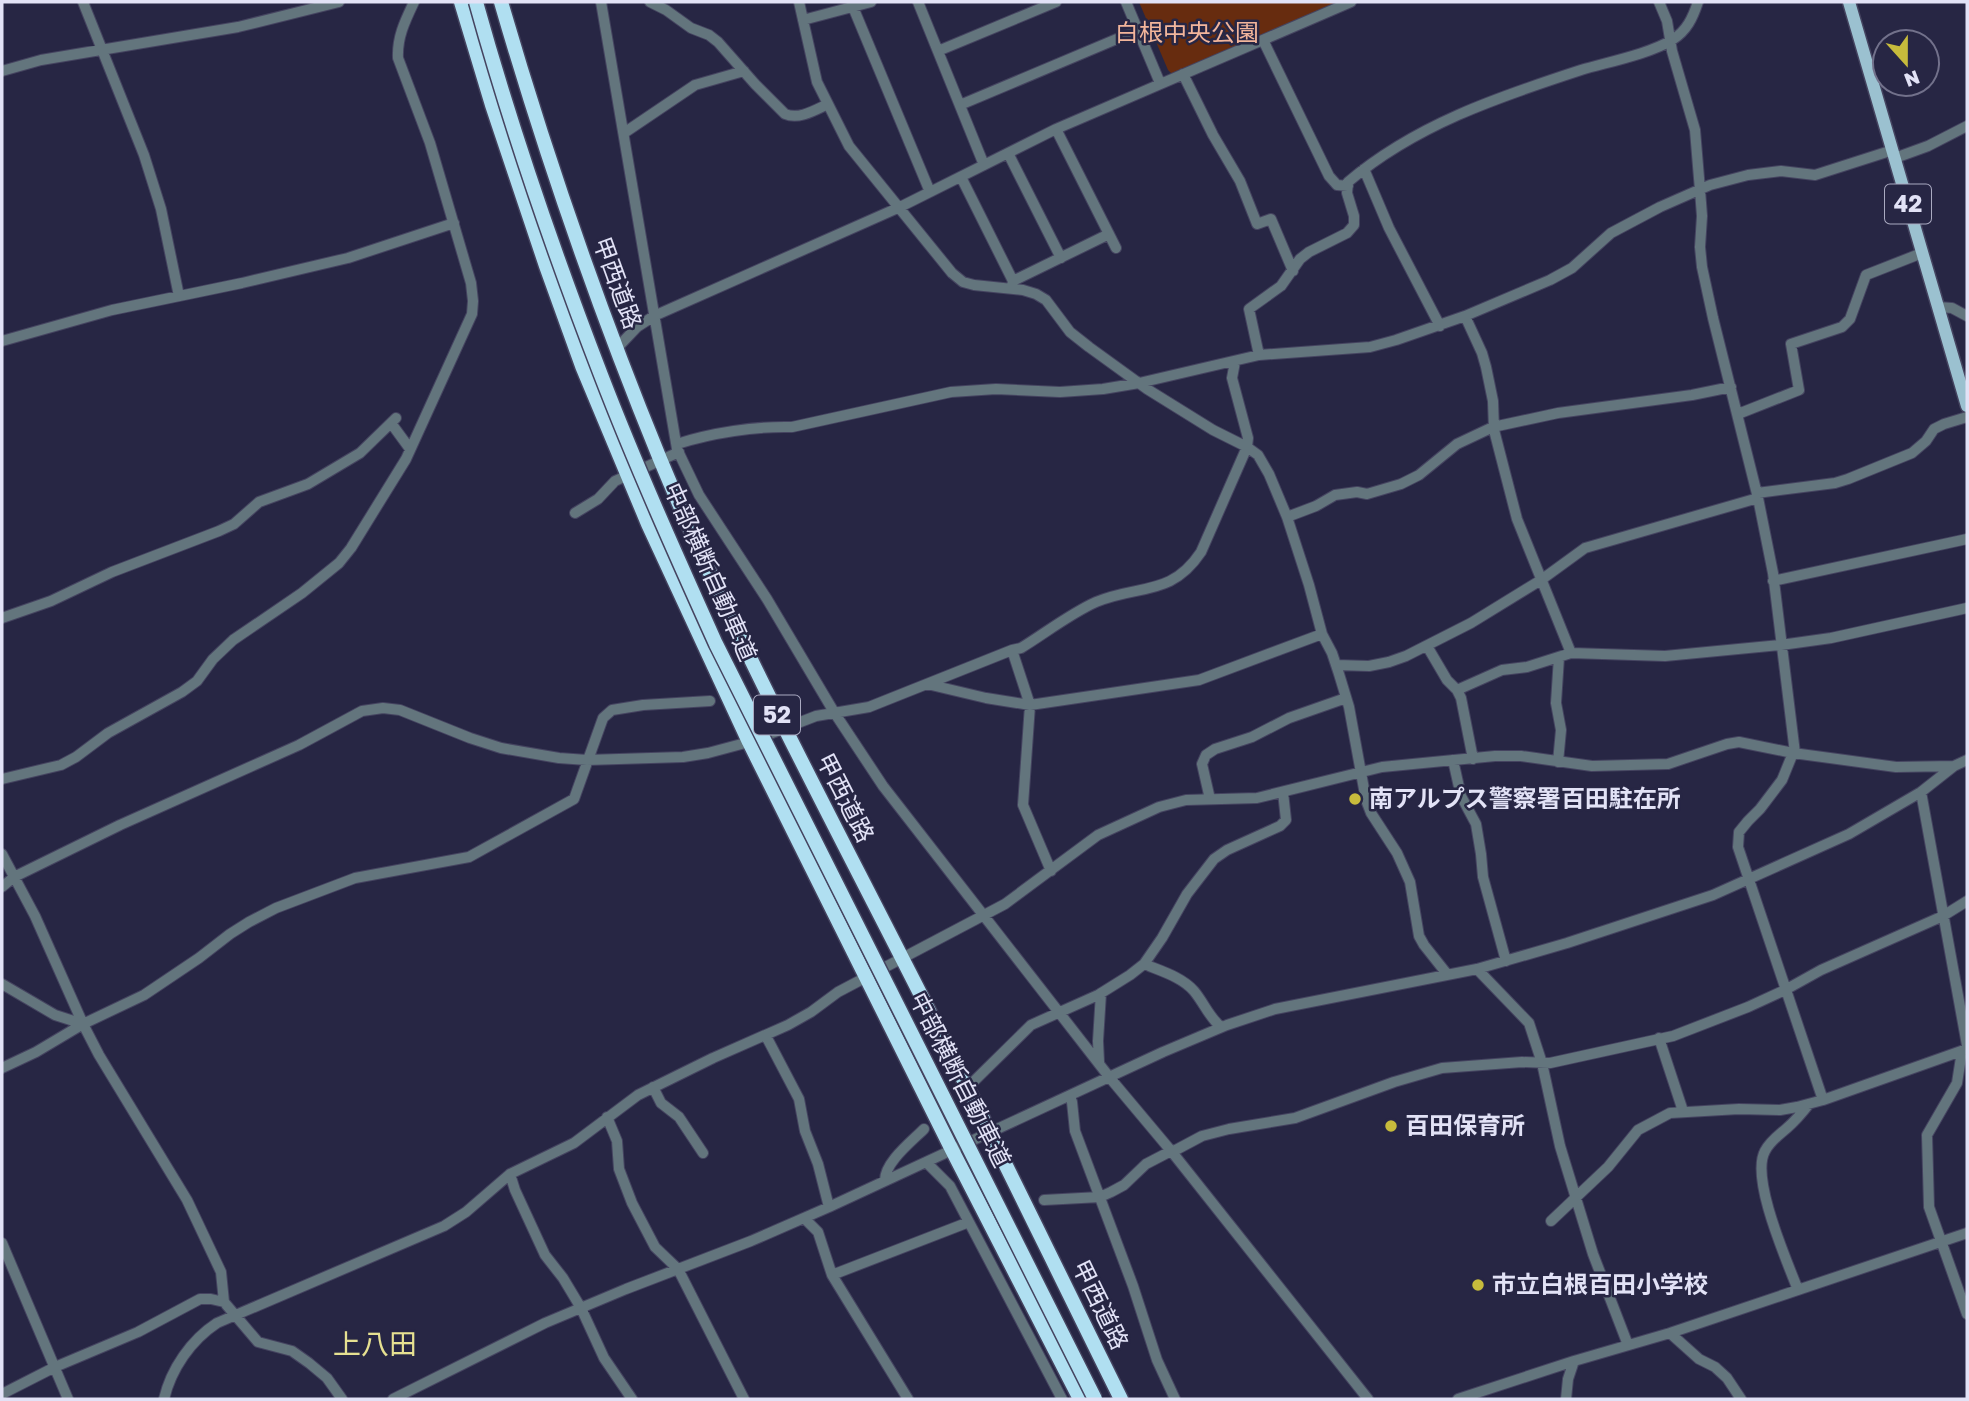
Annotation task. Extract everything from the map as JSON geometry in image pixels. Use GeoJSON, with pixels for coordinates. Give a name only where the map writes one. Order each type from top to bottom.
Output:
{"type":"FeatureCollection","features":[{"type":"Feature","properties":{"kind":"highway","name":"52"},"geometry":{"type":"LineString","coordinates":[[461,2],[492,106],[546,266],[582,366],[626,475],[749,743],[952,1150],[1080,1399]]}},
{"type":"Feature","properties":{"kind":"highway","name":"中部横断自動車道"},"geometry":{"type":"LineString","coordinates":[[468,2],[509,139],[550,260],[594,380],[652,520],[710,648],[1087,1399]]}},
{"type":"Feature","properties":{"kind":"highway","name":"中部横断自動車道"},"geometry":{"type":"LineString","coordinates":[[476,2],[516,137],[558,257],[601,377],[661,520],[716,644],[1095,1399]]}},
{"type":"Feature","properties":{"kind":"highway","name":"甲西道路"},"geometry":{"type":"LineString","coordinates":[[501,2],[555,177],[661,461],[784,729],[902,958],[1121,1399]]}},
{"type":"Feature","properties":{"kind":"main road","name":"42"},"geometry":{"type":"LineString","coordinates":[[1849,2],[1967,406]]}},
{"type":"Feature","properties":{"kind":"street"},"geometry":{"type":"LineString","coordinates":[[83,2],[144,155],[161,209],[179,296]]}},
{"type":"Feature","properties":{"kind":"street"},"geometry":{"type":"LineString","coordinates":[[2,71],[41,60],[227,29],[339,2]]}},
{"type":"Feature","properties":{"kind":"street"},"geometry":{"type":"LineString","coordinates":[[2,779],[61,765],[108,733],[183,692],[197,681],[213,659],[233,639],[302,593],[340,563],[410,449],[472,314],[473,302],[471,283],[430,143],[398,58],[397,44],[414,2]]}},
{"type":"Feature","properties":{"kind":"street"},"geometry":{"type":"LineString","coordinates":[[601,2],[653,316],[678,448],[699,495],[883,786],[1110,1078],[1368,1399]]}},
{"type":"Feature","properties":{"kind":"street"},"geometry":{"type":"LineString","coordinates":[[650,2],[718,42],[785,114],[791,117],[801,116],[828,104]]}},
{"type":"Feature","properties":{"kind":"street"},"geometry":{"type":"LineString","coordinates":[[799,2],[817,82],[849,146],[952,273],[963,282],[974,285],[1012,285],[1036,294],[1046,300],[1070,332],[1139,383],[1258,455],[1287,517],[1310,585],[1322,634],[1336,665],[1346,698],[1366,800],[1371,813],[1397,853],[1409,882],[1423,945],[1447,974]]}},
{"type":"Feature","properties":{"kind":"street"},"geometry":{"type":"LineString","coordinates":[[803,20],[871,2]]}},
{"type":"Feature","properties":{"kind":"street"},"geometry":{"type":"LineString","coordinates":[[918,2],[984,165]]}},
{"type":"Feature","properties":{"kind":"street"},"geometry":{"type":"LineString","coordinates":[[938,51],[1056,2]]}},
{"type":"Feature","properties":{"kind":"street"},"geometry":{"type":"LineString","coordinates":[[1126,2],[1160,83]]}},
{"type":"Feature","properties":{"kind":"street"},"geometry":{"type":"LineString","coordinates":[[617,348],[637,327],[653,316],[900,207],[1056,129],[1351,2]]}},
{"type":"Feature","properties":{"kind":"street"},"geometry":{"type":"LineString","coordinates":[[1659,2],[1667,21],[1670,42],[1695,130],[1702,216],[1702,267],[1758,496],[1773,581],[1794,753],[1782,780],[1740,832],[1738,846],[1823,1100]]}},
{"type":"Feature","properties":{"kind":"street"},"geometry":{"type":"LineString","coordinates":[[1259,355],[1249,309],[1281,286],[1300,259],[1347,233],[1354,225],[1347,193],[1348,182],[1364,169],[1416,134],[1459,113],[1670,42],[1690,23],[1698,2]]}},
{"type":"Feature","properties":{"kind":"street"},"geometry":{"type":"LineString","coordinates":[[853,6],[930,192]]}},
{"type":"Feature","properties":{"kind":"street"},"geometry":{"type":"LineString","coordinates":[[960,105],[1138,30]]}},
{"type":"Feature","properties":{"kind":"street"},"geometry":{"type":"LineString","coordinates":[[1263,40],[1329,176],[1337,185],[1348,186]]}},
{"type":"Feature","properties":{"kind":"street"},"geometry":{"type":"LineString","coordinates":[[624,133],[695,86],[744,71]]}},
{"type":"Feature","properties":{"kind":"street"},"geometry":{"type":"LineString","coordinates":[[1183,74],[1240,181],[1256,224],[1271,219],[1293,271]]}},
{"type":"Feature","properties":{"kind":"street"},"geometry":{"type":"LineString","coordinates":[[575,513],[598,499],[615,481],[661,461],[696,438],[792,427],[951,393],[996,389],[1060,392],[1103,389],[1259,355],[1370,347],[1396,340],[1440,326],[1550,280],[1572,268],[1611,233],[1700,190],[1748,175],[1781,171],[1815,175],[1928,146],[1967,126]]}},
{"type":"Feature","properties":{"kind":"street"},"geometry":{"type":"LineString","coordinates":[[1056,129],[1116,248]]}},
{"type":"Feature","properties":{"kind":"street"},"geometry":{"type":"LineString","coordinates":[[1008,153],[1061,258]]}},
{"type":"Feature","properties":{"kind":"street"},"geometry":{"type":"LineString","coordinates":[[1364,169],[1389,228],[1440,326]]}},
{"type":"Feature","properties":{"kind":"street"},"geometry":{"type":"LineString","coordinates":[[961,177],[1012,285]]}},
{"type":"Feature","properties":{"kind":"street"},"geometry":{"type":"LineString","coordinates":[[2,341],[112,310],[348,258],[454,223]]}},
{"type":"Feature","properties":{"kind":"street"},"geometry":{"type":"LineString","coordinates":[[1012,285],[1109,234]]}},
{"type":"Feature","properties":{"kind":"street"},"geometry":{"type":"LineString","coordinates":[[1738,414],[1799,390],[1791,344],[1842,327],[1850,319],[1866,275],[1922,253]]}},
{"type":"Feature","properties":{"kind":"street"},"geometry":{"type":"LineString","coordinates":[[1938,307],[1952,308],[1967,317]]}},
{"type":"Feature","properties":{"kind":"street"},"geometry":{"type":"LineString","coordinates":[[1465,316],[1486,367],[1493,401],[1493,427],[1517,519],[1571,653]]}},
{"type":"Feature","properties":{"kind":"street"},"geometry":{"type":"LineString","coordinates":[[2,887],[14,877],[120,825],[299,745],[362,711],[383,708],[400,710],[501,748],[587,760],[683,757],[749,743],[816,716],[869,706],[1021,648],[1092,604],[1112,596],[1159,586],[1177,579],[1191,568],[1201,552],[1247,447],[1248,438],[1233,378],[1235,362]]}},
{"type":"Feature","properties":{"kind":"street"},"geometry":{"type":"LineString","coordinates":[[1287,517],[1335,495],[1357,492],[1367,494],[1401,484],[1419,475],[1457,444],[1493,427],[1558,413],[1692,395],[1731,387]]}},
{"type":"Feature","properties":{"kind":"street"},"geometry":{"type":"LineString","coordinates":[[1336,665],[1369,666],[1389,662],[1427,646],[1541,580],[1585,548],[1758,496],[1848,479],[1912,453],[1926,441],[1934,429],[1967,416]]}},
{"type":"Feature","properties":{"kind":"street"},"geometry":{"type":"LineString","coordinates":[[2,618],[51,601],[112,572],[234,524],[259,502],[308,484],[360,453],[394,420],[410,449]]}},
{"type":"Feature","properties":{"kind":"street"},"geometry":{"type":"LineString","coordinates":[[1773,581],[1967,539]]}},
{"type":"Feature","properties":{"kind":"street"},"geometry":{"type":"LineString","coordinates":[[1457,690],[1502,670],[1527,667],[1571,653],[1665,656],[1781,645],[1843,636],[1967,608]]}},
{"type":"Feature","properties":{"kind":"street"},"geometry":{"type":"LineString","coordinates":[[927,684],[1030,705],[1199,680],[1322,634]]}},
{"type":"Feature","properties":{"kind":"street"},"geometry":{"type":"LineString","coordinates":[[1427,646],[1461,698],[1473,759]]}},
{"type":"Feature","properties":{"kind":"street"},"geometry":{"type":"LineString","coordinates":[[1012,650],[1030,705],[1023,805],[1051,871]]}},
{"type":"Feature","properties":{"kind":"street"},"geometry":{"type":"LineString","coordinates":[[1558,762],[1561,730],[1556,703],[1559,657]]}},
{"type":"Feature","properties":{"kind":"street"},"geometry":{"type":"LineString","coordinates":[[1210,799],[1202,764],[1206,755],[1215,749],[1252,737],[1289,718],[1346,698]]}},
{"type":"Feature","properties":{"kind":"street"},"geometry":{"type":"LineString","coordinates":[[2,1068],[36,1052],[83,1024],[145,995],[230,934],[276,908],[355,878],[469,858],[574,799],[603,718],[612,710],[665,702],[710,701]]}},
{"type":"Feature","properties":{"kind":"street"},"geometry":{"type":"LineString","coordinates":[[164,1399],[177,1366],[206,1330],[234,1315],[444,1226],[466,1212],[510,1174],[574,1143],[638,1095],[800,1019],[838,992],[1018,897],[1098,835],[1159,807],[1186,800],[1257,798],[1382,767],[1495,756],[1521,756],[1592,766],[1668,764],[1739,742],[1794,753],[1896,767],[1954,766]]}},
{"type":"Feature","properties":{"kind":"street"},"geometry":{"type":"LineString","coordinates":[[393,1399],[545,1323],[804,1218],[1221,1027],[1275,1009],[1477,969],[1567,943],[1713,895],[1849,834],[1921,792],[1954,766],[1967,760]]}},
{"type":"Feature","properties":{"kind":"street"},"geometry":{"type":"LineString","coordinates":[[1453,761],[1461,796],[1476,824],[1483,877],[1506,961]]}},
{"type":"Feature","properties":{"kind":"street"},"geometry":{"type":"LineString","coordinates":[[967,1088],[1031,1025],[1101,993],[1144,964],[1187,894],[1214,859],[1227,850],[1280,827],[1286,821],[1283,792]]}},
{"type":"Feature","properties":{"kind":"street"},"geometry":{"type":"LineString","coordinates":[[1921,792],[1965,1048],[1957,1083],[1927,1135],[1928,1207],[1967,1314]]}},
{"type":"Feature","properties":{"kind":"street"},"geometry":{"type":"LineString","coordinates":[[2,855],[35,916],[99,1055],[187,1200],[221,1272],[223,1302],[258,1342],[292,1351],[327,1378],[342,1399]]}},
{"type":"Feature","properties":{"kind":"street"},"geometry":{"type":"LineString","coordinates":[[1044,1200],[1100,1196],[1124,1185],[1146,1164],[1202,1136],[1295,1118],[1394,1082],[1442,1068],[1550,1063],[1673,1036],[1748,1007],[1821,970],[1943,916],[1967,901]]}},
{"type":"Feature","properties":{"kind":"street"},"geometry":{"type":"LineString","coordinates":[[1144,964],[1171,975],[1194,990],[1207,1012],[1221,1027]]}},
{"type":"Feature","properties":{"kind":"street"},"geometry":{"type":"LineString","coordinates":[[1477,969],[1529,1023],[1542,1063],[1560,1146],[1593,1254],[1628,1345]]}},
{"type":"Feature","properties":{"kind":"street"},"geometry":{"type":"LineString","coordinates":[[2,984],[55,1015],[83,1024]]}},
{"type":"Feature","properties":{"kind":"street"},"geometry":{"type":"LineString","coordinates":[[1099,1063],[1101,993]]}},
{"type":"Feature","properties":{"kind":"street"},"geometry":{"type":"LineString","coordinates":[[766,1036],[799,1098],[805,1131],[818,1164],[828,1207]]}},
{"type":"Feature","properties":{"kind":"street"},"geometry":{"type":"LineString","coordinates":[[1659,1038],[1683,1111]]}},
{"type":"Feature","properties":{"kind":"street"},"geometry":{"type":"LineString","coordinates":[[1551,1221],[1615,1160],[1638,1130],[1670,1112],[1780,1110],[1809,1104],[1965,1048]]}},
{"type":"Feature","properties":{"kind":"street"},"geometry":{"type":"LineString","coordinates":[[653,1087],[661,1103],[678,1117],[703,1153]]}},
{"type":"Feature","properties":{"kind":"street"},"geometry":{"type":"LineString","coordinates":[[1070,1096],[1075,1132],[1133,1286],[1157,1360],[1175,1399]]}},
{"type":"Feature","properties":{"kind":"street"},"geometry":{"type":"LineString","coordinates":[[1798,1290],[1763,1191],[1762,1155],[1809,1104]]}},
{"type":"Feature","properties":{"kind":"street"},"geometry":{"type":"LineString","coordinates":[[607,1117],[617,1141],[619,1169],[632,1203],[655,1247],[678,1269],[744,1399]]}},
{"type":"Feature","properties":{"kind":"street"},"geometry":{"type":"LineString","coordinates":[[885,1181],[885,1174],[896,1156],[924,1129]]}},
{"type":"Feature","properties":{"kind":"street"},"geometry":{"type":"LineString","coordinates":[[926,1162],[950,1186],[1062,1399]]}},
{"type":"Feature","properties":{"kind":"street"},"geometry":{"type":"LineString","coordinates":[[510,1174],[545,1255],[563,1278],[581,1308],[604,1358],[632,1399]]}},
{"type":"Feature","properties":{"kind":"street"},"geometry":{"type":"LineString","coordinates":[[804,1218],[818,1232],[832,1275],[908,1399]]}},
{"type":"Feature","properties":{"kind":"street"},"geometry":{"type":"LineString","coordinates":[[832,1275],[969,1222]]}},
{"type":"Feature","properties":{"kind":"street"},"geometry":{"type":"LineString","coordinates":[[1458,1399],[1670,1333],[1967,1233]]}},
{"type":"Feature","properties":{"kind":"street"},"geometry":{"type":"LineString","coordinates":[[2,1243],[68,1399]]}},
{"type":"Feature","properties":{"kind":"street"},"geometry":{"type":"LineString","coordinates":[[2,1394],[55,1367],[138,1332],[200,1298],[223,1302]]}},
{"type":"Feature","properties":{"kind":"street"},"geometry":{"type":"LineString","coordinates":[[1670,1333],[1699,1359],[1715,1367],[1727,1378],[1741,1399]]}},
{"type":"Feature","properties":{"kind":"street"},"geometry":{"type":"LineString","coordinates":[[1566,1399],[1568,1379],[1574,1361]]}},
{"type":"Feature","properties":{"kind":"green space","name":"白根中央公園"},"geometry":{"type":"Polygon","coordinates":[[[1139,2],[1339,2],[1172,74],[1139,2]]]}},
{"type":"Feature","properties":{"kind":"place","name":"南アルプス警察署百田駐在所"},"geometry":{"type":"Point","coordinates":[1355,799]}},
{"type":"Feature","properties":{"kind":"place","name":"百田保育所"},"geometry":{"type":"Point","coordinates":[1391,1126]}},
{"type":"Feature","properties":{"kind":"place","name":"市立白根百田小学校"},"geometry":{"type":"Point","coordinates":[1478,1285]}},
{"type":"Feature","properties":{"kind":"district","name":"上八田"},"geometry":{"type":"Point","coordinates":[375,1344]}}]}
